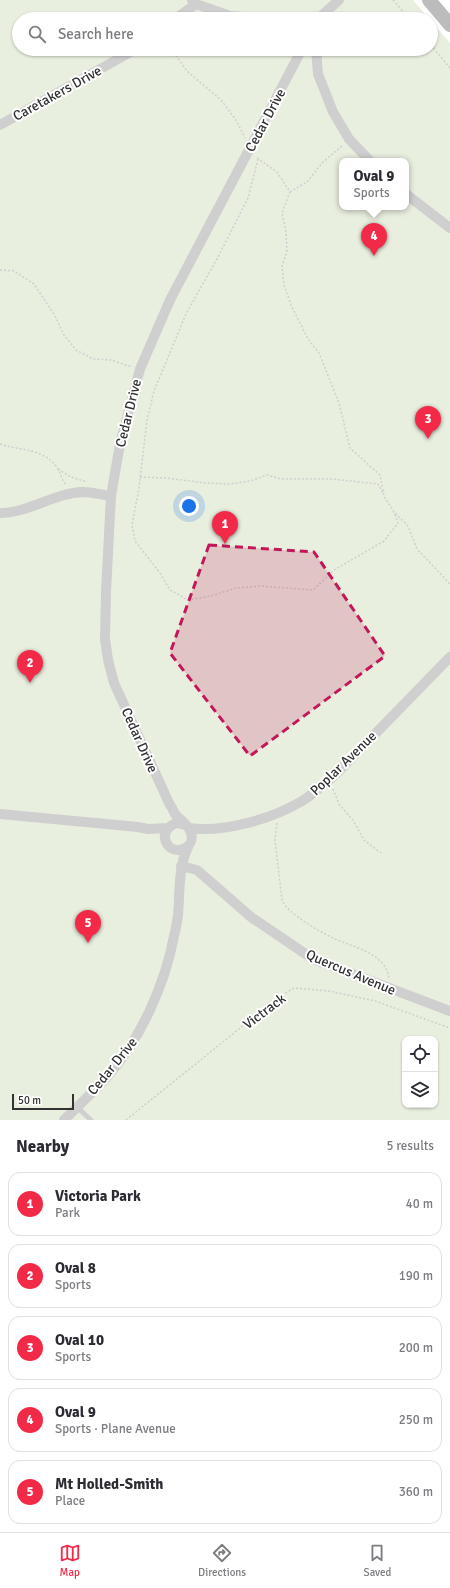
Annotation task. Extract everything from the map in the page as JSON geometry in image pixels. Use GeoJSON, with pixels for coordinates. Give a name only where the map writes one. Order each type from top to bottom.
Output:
{"type":"FeatureCollection","features":[{"type":"Feature","properties":{"kind":"main road"},"geometry":{"type":"LineString","coordinates":[[429,0],[450,25]]}},
{"type":"Feature","properties":{"kind":"street"},"geometry":{"type":"LineString","coordinates":[[326,12],[339,0]]}},
{"type":"Feature","properties":{"kind":"street"},"geometry":{"type":"LineString","coordinates":[[183,12],[194,2],[220,12]]}},
{"type":"Feature","properties":{"kind":"street","name":"Caretakers Drive"},"geometry":{"type":"LineString","coordinates":[[0,125],[123,56]]}},
{"type":"Feature","properties":{"kind":"street","name":"Cedar Drive"},"geometry":{"type":"LineString","coordinates":[[187,826],[175,813],[169,803],[114,682],[108,660],[105,639],[111,496],[120,444],[140,369],[170,300],[298,56]]}},
{"type":"Feature","properties":{"kind":"street"},"geometry":{"type":"LineString","coordinates":[[317,56],[318,74],[333,112],[349,139],[367,158]]}},
{"type":"Feature","properties":{"kind":"street"},"geometry":{"type":"LineString","coordinates":[[409,196],[450,228]]}},
{"type":"Feature","properties":{"kind":"street"},"geometry":{"type":"LineString","coordinates":[[0,513],[17,511],[84,492],[111,496]]}},
{"type":"Feature","properties":{"kind":"street","name":"Poplar Avenue"},"geometry":{"type":"LineString","coordinates":[[187,826],[213,828],[250,822],[284,811],[309,796],[329,780],[450,657]]}},
{"type":"Feature","properties":{"kind":"street","name":"Cedar Drive"},"geometry":{"type":"LineString","coordinates":[[169,803],[169,827]]}},
{"type":"Feature","properties":{"kind":"street"},"geometry":{"type":"LineString","coordinates":[[0,814],[138,827],[148,830],[165,840],[171,848],[175,850],[180,850],[189,845],[192,837],[187,826],[177,823],[169,827],[148,830]]}},
{"type":"Feature","properties":{"kind":"street"},"geometry":{"type":"LineString","coordinates":[[165,840],[166,832],[169,827]]}},
{"type":"Feature","properties":{"kind":"street","name":"Poplar Avenue"},"geometry":{"type":"LineString","coordinates":[[189,845],[201,834],[213,828]]}},
{"type":"Feature","properties":{"kind":"street","name":"Cedar Drive"},"geometry":{"type":"LineString","coordinates":[[64,1120],[108,1076],[136,1036],[149,1012],[164,975],[172,949],[178,916],[181,866],[189,845]]}},
{"type":"Feature","properties":{"kind":"street","name":"Cedar Drive"},"geometry":{"type":"LineString","coordinates":[[175,850],[181,866]]}},
{"type":"Feature","properties":{"kind":"street","name":"Quercus Avenue"},"geometry":{"type":"LineString","coordinates":[[181,866],[197,870],[251,918],[314,958],[390,989],[450,1011]]}},
{"type":"Feature","properties":{"kind":"lane"},"geometry":{"type":"LineString","coordinates":[[77,1107],[91,1120]]}},
{"type":"Feature","properties":{"kind":"path"},"geometry":{"type":"LineString","coordinates":[[393,0],[404,12]]}},
{"type":"Feature","properties":{"kind":"path"},"geometry":{"type":"LineString","coordinates":[[438,53],[450,68]]}},
{"type":"Feature","properties":{"kind":"path"},"geometry":{"type":"LineString","coordinates":[[176,56],[187,72],[221,100],[236,120],[258,159],[277,172],[290,192]]}},
{"type":"Feature","properties":{"kind":"path"},"geometry":{"type":"LineString","coordinates":[[349,139],[322,162],[308,181],[290,192],[282,213],[288,251],[282,266],[284,285],[297,318],[308,339],[319,352],[339,403],[350,448],[380,475],[384,496]]}},
{"type":"Feature","properties":{"kind":"path"},"geometry":{"type":"LineString","coordinates":[[140,478],[165,478],[205,483],[230,484],[250,481],[267,475],[281,479],[332,479],[378,484],[394,512],[398,523],[384,541],[334,570],[313,590],[261,586],[236,588],[211,596],[188,600],[170,590],[160,573],[135,541],[132,525],[140,478],[147,420],[154,392],[186,314],[219,256],[248,198],[258,159]]}},
{"type":"Feature","properties":{"kind":"path"},"geometry":{"type":"LineString","coordinates":[[0,270],[14,272],[34,284],[55,316],[64,335],[76,350],[93,359],[111,360],[140,369]]}},
{"type":"Feature","properties":{"kind":"path"},"geometry":{"type":"LineString","coordinates":[[0,444],[37,452],[48,457],[58,469],[63,481],[73,494]]}},
{"type":"Feature","properties":{"kind":"path"},"geometry":{"type":"LineString","coordinates":[[58,469],[71,477],[92,484]]}},
{"type":"Feature","properties":{"kind":"path"},"geometry":{"type":"LineString","coordinates":[[394,512],[408,526],[417,549],[450,584]]}},
{"type":"Feature","properties":{"kind":"path"},"geometry":{"type":"LineString","coordinates":[[329,780],[339,804],[353,820],[364,840],[382,853]]}},
{"type":"Feature","properties":{"kind":"path"},"geometry":{"type":"LineString","coordinates":[[284,811],[277,824],[275,840],[284,906],[295,915],[332,938],[354,946],[382,962],[388,970],[390,989]]}},
{"type":"Feature","properties":{"kind":"path","name":"Victrack"},"geometry":{"type":"LineString","coordinates":[[126,1120],[239,1029],[270,1002],[294,988],[329,991],[375,1001],[450,1028]]}},
{"type":"Feature","properties":{"kind":"highlighted area"},"geometry":{"type":"Polygon","coordinates":[[[209,545],[314,552],[385,656],[250,756],[170,653],[209,545]]]}},
{"type":"Feature","properties":{"kind":"green space"},"geometry":{"type":"Polygon","coordinates":[[[0,0],[413,0],[423,12],[12,12],[12,56],[438,56],[438,29],[450,43],[450,1120],[0,1120],[0,0]]]}},
{"type":"Feature","properties":{"kind":"place","name":"Oval 9"},"geometry":{"type":"Point","coordinates":[374,256]}},
{"type":"Feature","properties":{"kind":"place","name":"Oval 10"},"geometry":{"type":"Point","coordinates":[428,439]}},
{"type":"Feature","properties":{"kind":"place","name":"Victoria Park"},"geometry":{"type":"Point","coordinates":[225,544]}},
{"type":"Feature","properties":{"kind":"place","name":"Oval 8"},"geometry":{"type":"Point","coordinates":[30,683]}},
{"type":"Feature","properties":{"kind":"place","name":"Mt Holled-Smith"},"geometry":{"type":"Point","coordinates":[88,943]}}]}
